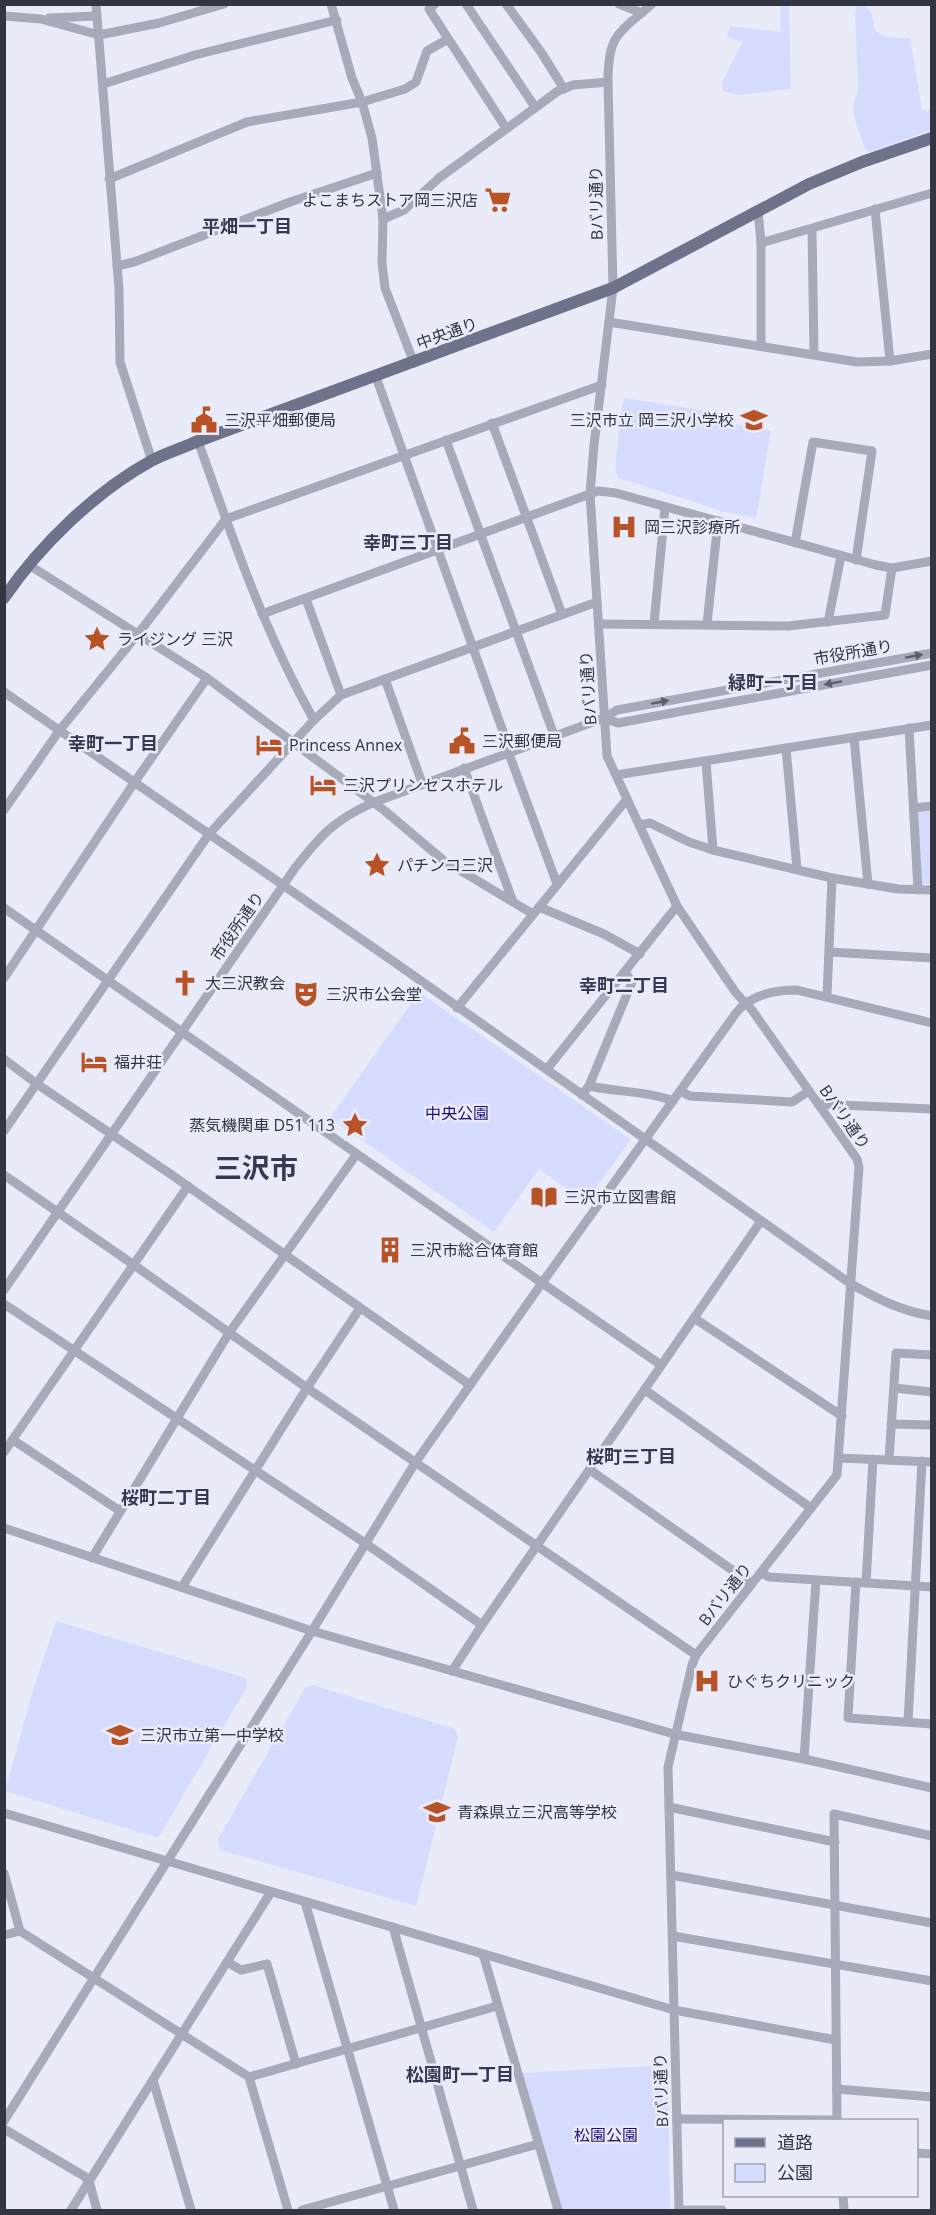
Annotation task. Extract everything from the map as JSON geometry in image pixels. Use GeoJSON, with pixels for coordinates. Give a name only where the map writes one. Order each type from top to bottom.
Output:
{"type":"FeatureCollection","features":[{"type":"Feature","properties":{"kind":"main road","name":"中央通り"},"geometry":{"type":"LineString","coordinates":[[4,598],[29,565],[71,521],[99,497],[152,461],[198,441],[613,288],[809,184],[851,166],[932,138]]}},
{"type":"Feature","properties":{"kind":"street"},"geometry":{"type":"LineString","coordinates":[[96,4],[117,266],[120,362],[152,461]]}},
{"type":"Feature","properties":{"kind":"street"},"geometry":{"type":"LineString","coordinates":[[41,19],[99,35],[159,22],[224,4]]}},
{"type":"Feature","properties":{"kind":"street"},"geometry":{"type":"LineString","coordinates":[[331,4],[372,138],[383,219],[382,263],[385,288],[414,363]]}},
{"type":"Feature","properties":{"kind":"street"},"geometry":{"type":"LineString","coordinates":[[435,4],[429,9],[506,128]]}},
{"type":"Feature","properties":{"kind":"street"},"geometry":{"type":"LineString","coordinates":[[466,4],[535,107]]}},
{"type":"Feature","properties":{"kind":"street"},"geometry":{"type":"LineString","coordinates":[[506,4],[541,52],[564,89]]}},
{"type":"Feature","properties":{"kind":"street"},"geometry":{"type":"LineString","coordinates":[[619,4],[642,13]]}},
{"type":"Feature","properties":{"kind":"street","name":"Bバリ通り"},"geometry":{"type":"LineString","coordinates":[[652,4],[616,36],[608,57],[613,288],[590,494],[607,756],[677,906],[857,1159],[859,1167],[837,1475],[696,1655],[674,1734],[668,1767],[679,2210]]}},
{"type":"Feature","properties":{"kind":"street"},"geometry":{"type":"LineString","coordinates":[[4,16],[41,19],[97,16]]}},
{"type":"Feature","properties":{"kind":"street"},"geometry":{"type":"LineString","coordinates":[[103,84],[195,55],[337,20]]}},
{"type":"Feature","properties":{"kind":"street"},"geometry":{"type":"LineString","coordinates":[[109,179],[247,122],[362,102],[405,89],[416,82],[427,51],[448,39]]}},
{"type":"Feature","properties":{"kind":"street"},"geometry":{"type":"LineString","coordinates":[[383,219],[404,210],[439,178],[535,107],[564,89],[590,82],[608,82]]}},
{"type":"Feature","properties":{"kind":"street"},"geometry":{"type":"LineString","coordinates":[[117,266],[134,262],[290,202],[377,173]]}},
{"type":"Feature","properties":{"kind":"street"},"geometry":{"type":"LineString","coordinates":[[761,243],[931,194]]}},
{"type":"Feature","properties":{"kind":"street"},"geometry":{"type":"LineString","coordinates":[[875,209],[890,361]]}},
{"type":"Feature","properties":{"kind":"street"},"geometry":{"type":"LineString","coordinates":[[758,210],[761,243],[761,346]]}},
{"type":"Feature","properties":{"kind":"street"},"geometry":{"type":"LineString","coordinates":[[812,229],[814,354]]}},
{"type":"Feature","properties":{"kind":"street"},"geometry":{"type":"LineString","coordinates":[[609,322],[857,362],[931,356]]}},
{"type":"Feature","properties":{"kind":"street"},"geometry":{"type":"LineString","coordinates":[[376,377],[557,884]]}},
{"type":"Feature","properties":{"kind":"street"},"geometry":{"type":"LineString","coordinates":[[4,810],[59,731],[138,634],[226,519],[602,385]]}},
{"type":"Feature","properties":{"kind":"street"},"geometry":{"type":"LineString","coordinates":[[492,423],[562,614]]}},
{"type":"Feature","properties":{"kind":"street"},"geometry":{"type":"LineString","coordinates":[[446,440],[554,735]]}},
{"type":"Feature","properties":{"kind":"street"},"geometry":{"type":"LineString","coordinates":[[198,441],[262,614],[287,671],[314,720]]}},
{"type":"Feature","properties":{"kind":"street"},"geometry":{"type":"LineString","coordinates":[[795,543],[813,442],[872,451],[856,560]]}},
{"type":"Feature","properties":{"kind":"street"},"geometry":{"type":"LineString","coordinates":[[262,614],[598,491],[892,568],[932,561]]}},
{"type":"Feature","properties":{"kind":"street"},"geometry":{"type":"LineString","coordinates":[[654,624],[665,507]]}},
{"type":"Feature","properties":{"kind":"street"},"geometry":{"type":"LineString","coordinates":[[707,624],[718,521]]}},
{"type":"Feature","properties":{"kind":"street"},"geometry":{"type":"LineString","coordinates":[[828,622],[841,556]]}},
{"type":"Feature","properties":{"kind":"street"},"geometry":{"type":"LineString","coordinates":[[29,565],[207,678],[293,742],[443,860],[513,902],[604,934],[640,954]]}},
{"type":"Feature","properties":{"kind":"street"},"geometry":{"type":"LineString","coordinates":[[599,624],[788,626],[885,615],[892,568]]}},
{"type":"Feature","properties":{"kind":"street"},"geometry":{"type":"LineString","coordinates":[[306,599],[341,695]]}},
{"type":"Feature","properties":{"kind":"street"},"geometry":{"type":"LineString","coordinates":[[4,1131],[209,834],[293,742],[341,695],[597,602]]}},
{"type":"Feature","properties":{"kind":"street","name":"市役所通り"},"geometry":{"type":"LineString","coordinates":[[4,1290],[283,886],[314,844],[330,827],[351,812],[422,783],[604,718],[617,710],[932,653]]}},
{"type":"Feature","properties":{"kind":"street","name":"市役所通り"},"geometry":{"type":"LineString","coordinates":[[604,718],[618,723],[932,665]]}},
{"type":"Feature","properties":{"kind":"street"},"geometry":{"type":"LineString","coordinates":[[4,978],[207,678]]}},
{"type":"Feature","properties":{"kind":"street"},"geometry":{"type":"LineString","coordinates":[[385,679],[422,783]]}},
{"type":"Feature","properties":{"kind":"street"},"geometry":{"type":"LineString","coordinates":[[4,692],[547,1069],[851,1284],[888,1304],[911,1313],[932,1316]]}},
{"type":"Feature","properties":{"kind":"street"},"geometry":{"type":"LineString","coordinates":[[616,775],[932,724]]}},
{"type":"Feature","properties":{"kind":"street"},"geometry":{"type":"LineString","coordinates":[[909,728],[918,890]]}},
{"type":"Feature","properties":{"kind":"street"},"geometry":{"type":"LineString","coordinates":[[854,738],[868,884]]}},
{"type":"Feature","properties":{"kind":"street"},"geometry":{"type":"LineString","coordinates":[[786,748],[797,869]]}},
{"type":"Feature","properties":{"kind":"street"},"geometry":{"type":"LineString","coordinates":[[706,762],[713,850]]}},
{"type":"Feature","properties":{"kind":"street"},"geometry":{"type":"LineString","coordinates":[[464,768],[513,902]]}},
{"type":"Feature","properties":{"kind":"street"},"geometry":{"type":"LineString","coordinates":[[457,1008],[627,799]]}},
{"type":"Feature","properties":{"kind":"street"},"geometry":{"type":"LineString","coordinates":[[914,808],[932,806]]}},
{"type":"Feature","properties":{"kind":"street"},"geometry":{"type":"LineString","coordinates":[[639,825],[650,823],[689,842],[713,850],[832,878],[932,890]]}},
{"type":"Feature","properties":{"kind":"street"},"geometry":{"type":"LineString","coordinates":[[827,996],[832,878]]}},
{"type":"Feature","properties":{"kind":"street"},"geometry":{"type":"LineString","coordinates":[[547,1069],[677,906]]}},
{"type":"Feature","properties":{"kind":"street"},"geometry":{"type":"LineString","coordinates":[[4,909],[661,1365]]}},
{"type":"Feature","properties":{"kind":"street"},"geometry":{"type":"LineString","coordinates":[[830,952],[932,958]]}},
{"type":"Feature","properties":{"kind":"street"},"geometry":{"type":"LineString","coordinates":[[582,1095],[590,1086],[632,982],[624,972]]}},
{"type":"Feature","properties":{"kind":"street"},"geometry":{"type":"LineString","coordinates":[[4,2121],[415,1463],[745,1002],[783,990],[797,990],[932,1023]]}},
{"type":"Feature","properties":{"kind":"street"},"geometry":{"type":"LineString","coordinates":[[4,1059],[470,1385]]}},
{"type":"Feature","properties":{"kind":"street"},"geometry":{"type":"LineString","coordinates":[[590,1086],[614,1092],[660,1096],[673,1101]]}},
{"type":"Feature","properties":{"kind":"street"},"geometry":{"type":"LineString","coordinates":[[680,1091],[690,1096],[792,1102],[809,1091]]}},
{"type":"Feature","properties":{"kind":"street"},"geometry":{"type":"LineString","coordinates":[[818,1104],[932,1109]]}},
{"type":"Feature","properties":{"kind":"street"},"geometry":{"type":"LineString","coordinates":[[92,1558],[229,1333],[356,1155]]}},
{"type":"Feature","properties":{"kind":"street"},"geometry":{"type":"LineString","coordinates":[[4,1175],[415,1463],[696,1655]]}},
{"type":"Feature","properties":{"kind":"street"},"geometry":{"type":"LineString","coordinates":[[4,1452],[188,1186]]}},
{"type":"Feature","properties":{"kind":"street"},"geometry":{"type":"LineString","coordinates":[[452,1671],[761,1221]]}},
{"type":"Feature","properties":{"kind":"street"},"geometry":{"type":"LineString","coordinates":[[4,1304],[365,1543],[482,1625]]}},
{"type":"Feature","properties":{"kind":"street"},"geometry":{"type":"LineString","coordinates":[[182,1587],[360,1308]]}},
{"type":"Feature","properties":{"kind":"street"},"geometry":{"type":"LineString","coordinates":[[694,1318],[842,1416]]}},
{"type":"Feature","properties":{"kind":"street"},"geometry":{"type":"LineString","coordinates":[[889,1460],[896,1353],[932,1355]]}},
{"type":"Feature","properties":{"kind":"street"},"geometry":{"type":"LineString","coordinates":[[894,1389],[932,1392]]}},
{"type":"Feature","properties":{"kind":"street"},"geometry":{"type":"LineString","coordinates":[[645,1390],[811,1508]]}},
{"type":"Feature","properties":{"kind":"street"},"geometry":{"type":"LineString","coordinates":[[891,1424],[932,1425]]}},
{"type":"Feature","properties":{"kind":"street"},"geometry":{"type":"LineString","coordinates":[[13,1440],[120,1510]]}},
{"type":"Feature","properties":{"kind":"street"},"geometry":{"type":"LineString","coordinates":[[839,1458],[927,1462],[908,1722]]}},
{"type":"Feature","properties":{"kind":"street"},"geometry":{"type":"LineString","coordinates":[[866,1583],[873,1459]]}},
{"type":"Feature","properties":{"kind":"street"},"geometry":{"type":"LineString","coordinates":[[590,1470],[753,1584]]}},
{"type":"Feature","properties":{"kind":"street"},"geometry":{"type":"LineString","coordinates":[[4,1528],[312,1631],[674,1734],[932,1788]]}},
{"type":"Feature","properties":{"kind":"street"},"geometry":{"type":"LineString","coordinates":[[761,1573],[769,1577],[932,1587]]}},
{"type":"Feature","properties":{"kind":"street"},"geometry":{"type":"LineString","coordinates":[[804,1760],[816,1580]]}},
{"type":"Feature","properties":{"kind":"street"},"geometry":{"type":"LineString","coordinates":[[856,1582],[848,1718],[932,1724]]}},
{"type":"Feature","properties":{"kind":"street"},"geometry":{"type":"LineString","coordinates":[[669,1807],[835,1842]]}},
{"type":"Feature","properties":{"kind":"street"},"geometry":{"type":"LineString","coordinates":[[4,1813],[674,2010],[836,2040]]}},
{"type":"Feature","properties":{"kind":"street"},"geometry":{"type":"LineString","coordinates":[[837,2119],[834,1814],[932,1836]]}},
{"type":"Feature","properties":{"kind":"street"},"geometry":{"type":"LineString","coordinates":[[4,1873],[20,1931],[249,2078],[288,2211]]}},
{"type":"Feature","properties":{"kind":"street"},"geometry":{"type":"LineString","coordinates":[[671,1875],[932,1923]]}},
{"type":"Feature","properties":{"kind":"street"},"geometry":{"type":"LineString","coordinates":[[71,2211],[272,1892]]}},
{"type":"Feature","properties":{"kind":"street"},"geometry":{"type":"LineString","coordinates":[[305,1902],[394,2211]]}},
{"type":"Feature","properties":{"kind":"street"},"geometry":{"type":"LineString","coordinates":[[393,1927],[473,2211]]}},
{"type":"Feature","properties":{"kind":"street"},"geometry":{"type":"LineString","coordinates":[[4,1935],[20,1931]]}},
{"type":"Feature","properties":{"kind":"street"},"geometry":{"type":"LineString","coordinates":[[673,1936],[932,1982]]}},
{"type":"Feature","properties":{"kind":"street"},"geometry":{"type":"LineString","coordinates":[[483,1954],[496,2006],[558,2211]]}},
{"type":"Feature","properties":{"kind":"street"},"geometry":{"type":"LineString","coordinates":[[226,1962],[240,1970],[267,1964],[296,2064]]}},
{"type":"Feature","properties":{"kind":"street"},"geometry":{"type":"LineString","coordinates":[[249,2078],[496,2006]]}},
{"type":"Feature","properties":{"kind":"street"},"geometry":{"type":"LineString","coordinates":[[153,2080],[191,2211]]}},
{"type":"Feature","properties":{"kind":"street"},"geometry":{"type":"LineString","coordinates":[[837,2089],[932,2097]]}},
{"type":"Feature","properties":{"kind":"street"},"geometry":{"type":"LineString","coordinates":[[677,2119],[723,2119]]}},
{"type":"Feature","properties":{"kind":"street"},"geometry":{"type":"LineString","coordinates":[[4,2129],[84,2176],[89,2181],[97,2211]]}},
{"type":"Feature","properties":{"kind":"street"},"geometry":{"type":"LineString","coordinates":[[303,2211],[538,2144]]}},
{"type":"Feature","properties":{"kind":"street"},"geometry":{"type":"LineString","coordinates":[[679,2210],[722,2211]]}},
{"type":"Feature","properties":{"kind":"green space"},"geometry":{"type":"Polygon","coordinates":[[[780,5],[789,5],[791,89],[740,95],[723,91],[722,83],[742,42],[727,37],[730,26],[781,32],[780,5]]]}},
{"type":"Feature","properties":{"kind":"green space"},"geometry":{"type":"Polygon","coordinates":[[[857,5],[865,5],[872,14],[875,31],[886,37],[910,38],[922,110],[931,111],[931,130],[870,152],[866,150],[856,124],[853,107],[858,90],[855,12],[857,5]]]}},
{"type":"Feature","properties":{"kind":"green space"},"geometry":{"type":"Polygon","coordinates":[[[624,398],[720,413],[719,421],[771,431],[756,518],[725,512],[619,478],[615,471],[624,398]]]}},
{"type":"Feature","properties":{"kind":"green space"},"geometry":{"type":"Polygon","coordinates":[[[931,811],[931,884],[922,884],[918,813],[931,811]]]}},
{"type":"Feature","properties":{"kind":"green space","name":"中央公園"},"geometry":{"type":"Polygon","coordinates":[[[419,992],[631,1140],[585,1202],[539,1169],[494,1232],[330,1118],[419,992]]]}},
{"type":"Feature","properties":{"kind":"green space","name":"三沢市立第一中学校"},"geometry":{"type":"Polygon","coordinates":[[[56,1621],[246,1678],[247,1687],[158,1838],[5,1791],[34,1687],[56,1621]]]}},
{"type":"Feature","properties":{"kind":"green space"},"geometry":{"type":"Polygon","coordinates":[[[312,1685],[455,1729],[458,1737],[416,1906],[220,1850],[218,1839],[305,1688],[312,1685]]]}},
{"type":"Feature","properties":{"kind":"green space","name":"松園公園"},"geometry":{"type":"Polygon","coordinates":[[[668,2065],[670,2210],[562,2210],[522,2073],[668,2065]]]}},
{"type":"Feature","properties":{"kind":"place","name":"よこまちストア岡三沢店"},"geometry":{"type":"Point","coordinates":[498,200]}},
{"type":"Feature","properties":{"kind":"place","name":"三沢平畑郵便局"},"geometry":{"type":"Point","coordinates":[204,420]}},
{"type":"Feature","properties":{"kind":"place","name":"三沢市立 岡三沢小学校"},"geometry":{"type":"Point","coordinates":[754,420]}},
{"type":"Feature","properties":{"kind":"place","name":"岡三沢診療所"},"geometry":{"type":"Point","coordinates":[624,527]}},
{"type":"Feature","properties":{"kind":"place","name":"ライジング 三沢"},"geometry":{"type":"Point","coordinates":[97,639]}},
{"type":"Feature","properties":{"kind":"place","name":"三沢郵便局"},"geometry":{"type":"Point","coordinates":[462,741]}},
{"type":"Feature","properties":{"kind":"place","name":"Princess Annex"},"geometry":{"type":"Point","coordinates":[269,745]}},
{"type":"Feature","properties":{"kind":"place","name":"三沢プリンセスホテル"},"geometry":{"type":"Point","coordinates":[323,785]}},
{"type":"Feature","properties":{"kind":"place","name":"パチンコ三沢"},"geometry":{"type":"Point","coordinates":[377,865]}},
{"type":"Feature","properties":{"kind":"place","name":"大三沢教会"},"geometry":{"type":"Point","coordinates":[185,983]}},
{"type":"Feature","properties":{"kind":"place","name":"三沢市公会堂"},"geometry":{"type":"Point","coordinates":[306,994]}},
{"type":"Feature","properties":{"kind":"place","name":"福井荘"},"geometry":{"type":"Point","coordinates":[94,1062]}},
{"type":"Feature","properties":{"kind":"place","name":"蒸気機関車 D51 113"},"geometry":{"type":"Point","coordinates":[355,1125]}},
{"type":"Feature","properties":{"kind":"place","name":"三沢市立図書館"},"geometry":{"type":"Point","coordinates":[544,1197]}},
{"type":"Feature","properties":{"kind":"place","name":"三沢市総合体育館"},"geometry":{"type":"Point","coordinates":[390,1250]}},
{"type":"Feature","properties":{"kind":"place","name":"ひぐちクリニック"},"geometry":{"type":"Point","coordinates":[707,1681]}},
{"type":"Feature","properties":{"kind":"place","name":"三沢市立第一中学校"},"geometry":{"type":"Point","coordinates":[120,1735]}},
{"type":"Feature","properties":{"kind":"place","name":"青森県立三沢高等学校"},"geometry":{"type":"Point","coordinates":[437,1812]}},
{"type":"Feature","properties":{"kind":"district","name":"平畑一丁目"},"geometry":{"type":"Point","coordinates":[247,227]}},
{"type":"Feature","properties":{"kind":"district","name":"幸町三丁目"},"geometry":{"type":"Point","coordinates":[408,543]}},
{"type":"Feature","properties":{"kind":"district","name":"緑町一丁目"},"geometry":{"type":"Point","coordinates":[773,683]}},
{"type":"Feature","properties":{"kind":"district","name":"幸町一丁目"},"geometry":{"type":"Point","coordinates":[113,744]}},
{"type":"Feature","properties":{"kind":"district","name":"幸町二丁目"},"geometry":{"type":"Point","coordinates":[624,986]}},
{"type":"Feature","properties":{"kind":"district","name":"三沢市"},"geometry":{"type":"Point","coordinates":[256,1168]}},
{"type":"Feature","properties":{"kind":"district","name":"桜町三丁目"},"geometry":{"type":"Point","coordinates":[631,1457]}},
{"type":"Feature","properties":{"kind":"district","name":"桜町二丁目"},"geometry":{"type":"Point","coordinates":[166,1498]}},
{"type":"Feature","properties":{"kind":"district","name":"松園町一丁目"},"geometry":{"type":"Point","coordinates":[460,2075]}}]}
